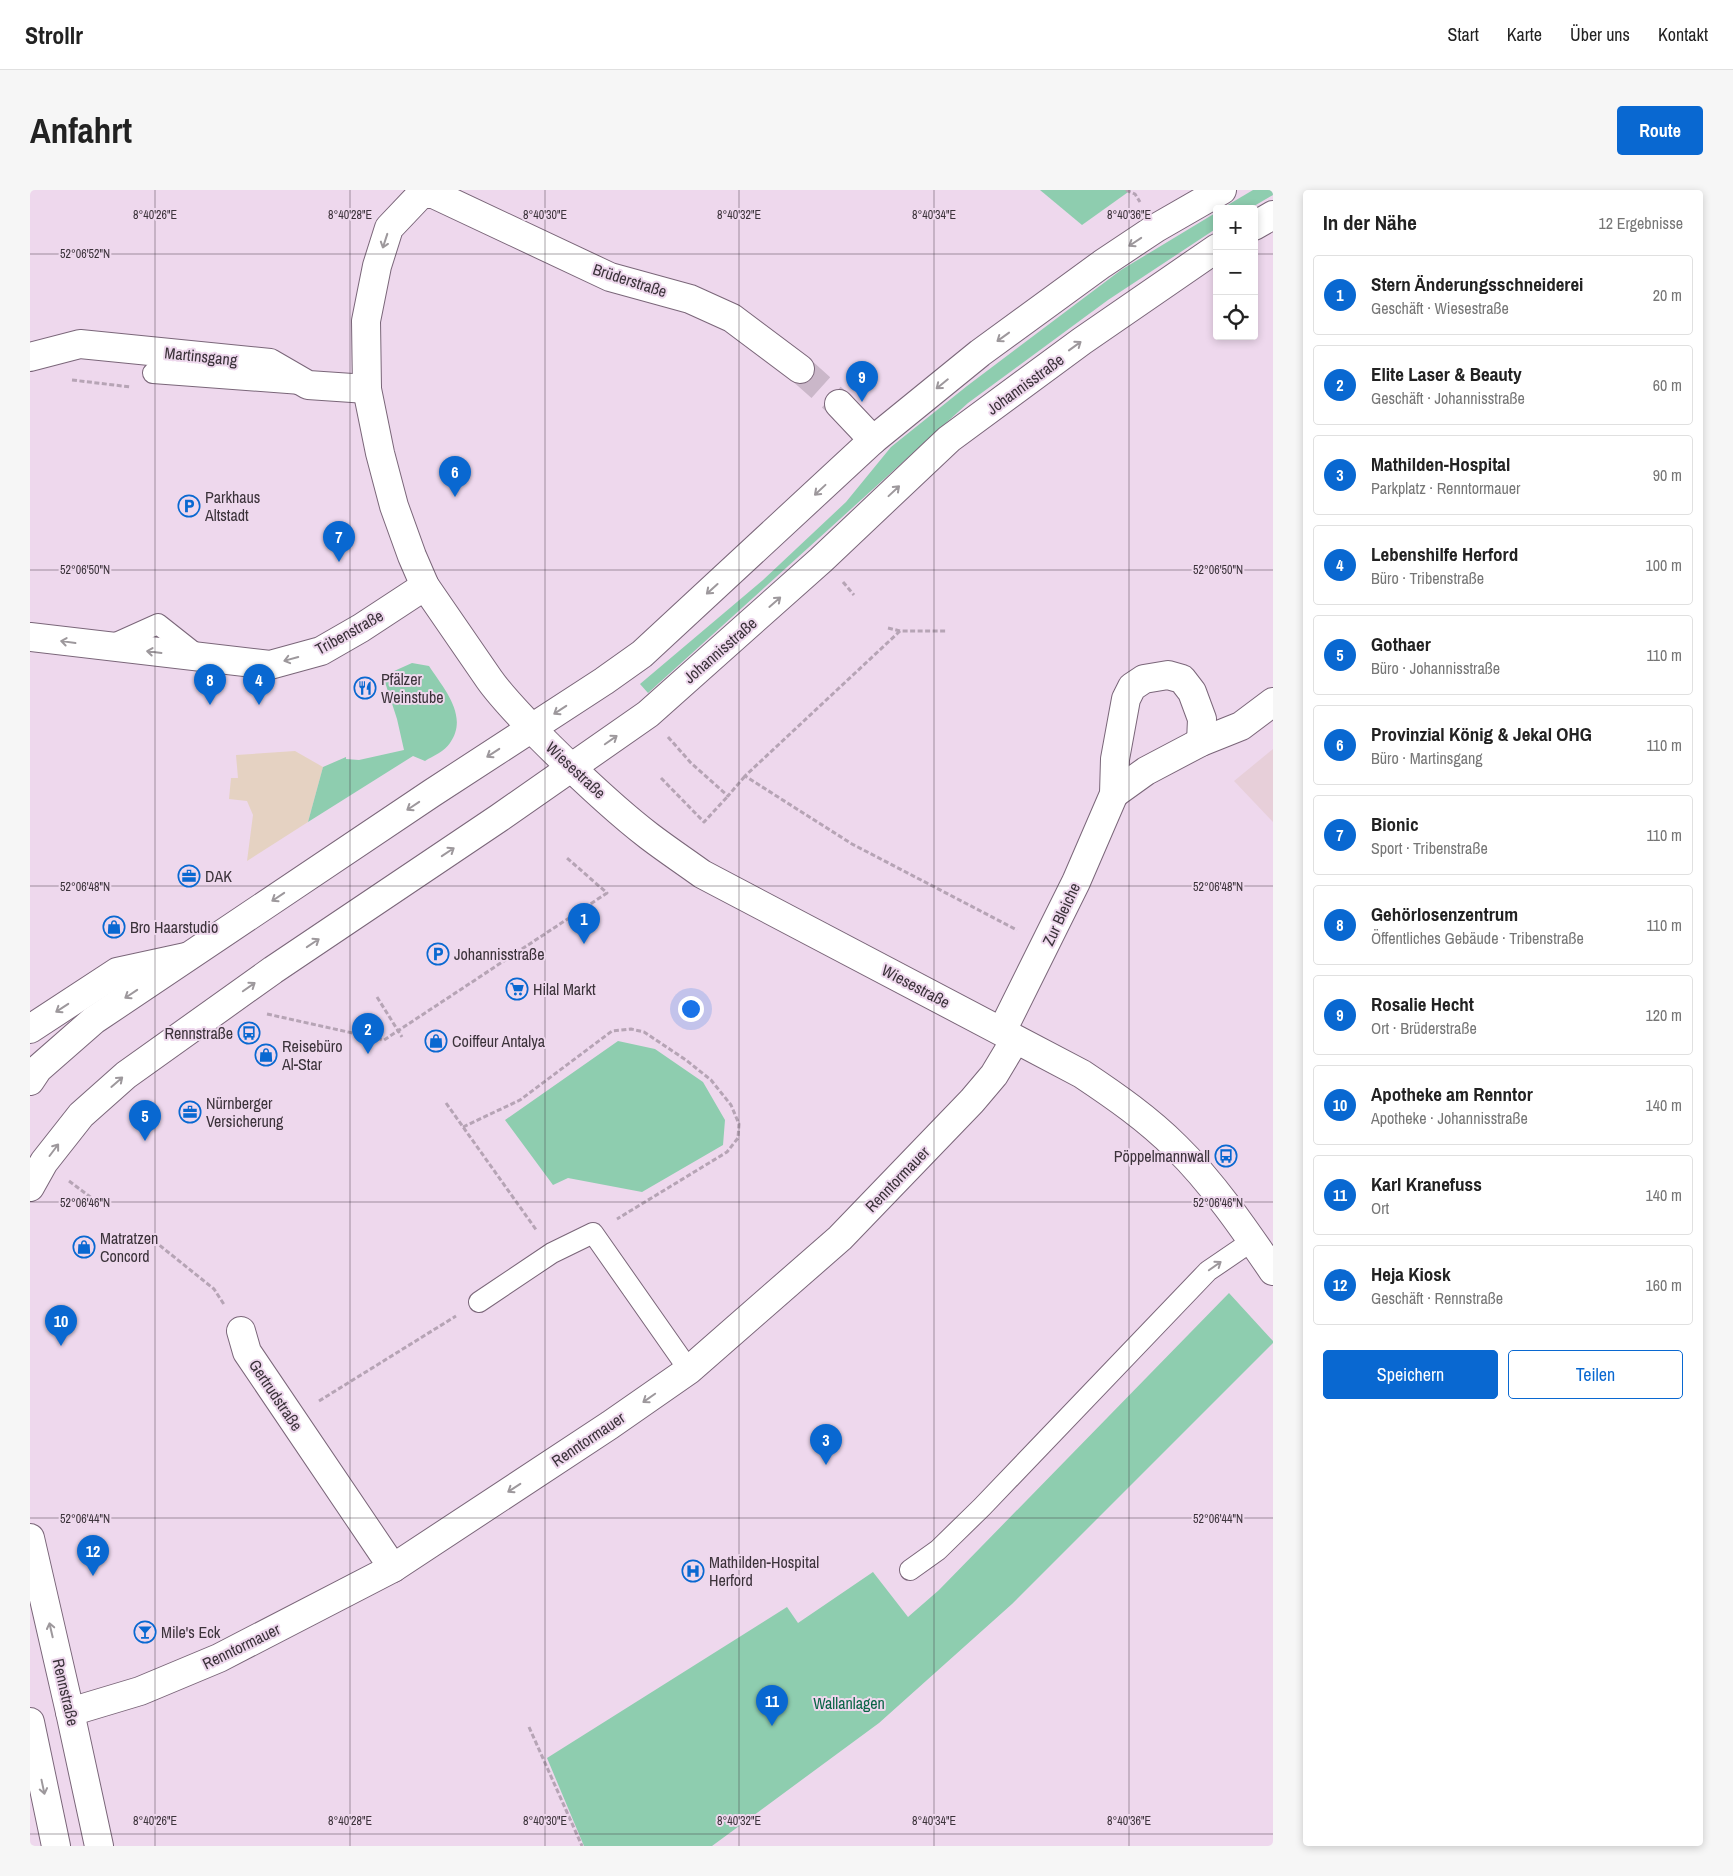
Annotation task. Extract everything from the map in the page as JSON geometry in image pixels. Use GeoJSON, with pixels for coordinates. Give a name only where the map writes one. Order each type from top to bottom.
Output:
{"type":"FeatureCollection","features":[{"type":"Feature","properties":{"kind":"street","name":"Brüderstraße"},"geometry":{"type":"LineString","coordinates":[[425,190],[610,277],[690,299],[732,318],[800,369]]}},
{"type":"Feature","properties":{"kind":"street"},"geometry":{"type":"LineString","coordinates":[[425,190],[389,228],[377,266],[366,321],[367,388],[380,453],[394,506],[424,586],[498,692],[532,728]]}},
{"type":"Feature","properties":{"kind":"street"},"geometry":{"type":"LineString","coordinates":[[30,1081],[38,1069],[94,1020],[642,654],[873,440],[980,353],[1102,264],[1156,228],[1222,190]]}},
{"type":"Feature","properties":{"kind":"street"},"geometry":{"type":"LineString","coordinates":[[1258,224],[1273,215]]}},
{"type":"Feature","properties":{"kind":"street","name":"Johannisstraße"},"geometry":{"type":"LineString","coordinates":[[30,1187],[44,1162],[81,1114],[126,1075],[273,970],[571,769],[648,714],[821,560],[949,439],[1082,341],[1214,250]]}},
{"type":"Feature","properties":{"kind":"street","name":"Martinsgang"},"geometry":{"type":"LineString","coordinates":[[30,357],[80,344],[270,363],[308,385],[367,388]]}},
{"type":"Feature","properties":{"kind":"street"},"geometry":{"type":"LineString","coordinates":[[839,404],[873,440]]}},
{"type":"Feature","properties":{"kind":"street","name":"Tribenstraße"},"geometry":{"type":"LineString","coordinates":[[30,637],[270,665],[320,651],[361,628],[424,586]]}},
{"type":"Feature","properties":{"kind":"street","name":"Zur Bleiche"},"geometry":{"type":"LineString","coordinates":[[1009,1036],[1046,946],[1114,794],[1115,759],[1126,699],[1132,687],[1144,679],[1168,675],[1182,679],[1192,692],[1202,719],[1201,742]]}},
{"type":"Feature","properties":{"kind":"street"},"geometry":{"type":"LineString","coordinates":[[1114,794],[1146,771],[1201,742],[1241,726],[1273,702]]}},
{"type":"Feature","properties":{"kind":"street","name":"Wiesestraße"},"geometry":{"type":"LineString","coordinates":[[532,728],[571,769],[649,836],[702,874],[1082,1074],[1129,1107],[1177,1147],[1213,1189],[1273,1271]]}},
{"type":"Feature","properties":{"kind":"street"},"geometry":{"type":"LineString","coordinates":[[30,1028],[117,972],[186,957]]}},
{"type":"Feature","properties":{"kind":"street","name":"Renntormauer"},"geometry":{"type":"LineString","coordinates":[[70,1712],[140,1692],[219,1658],[393,1568],[610,1425],[689,1370],[840,1238],[972,1101],[994,1075],[1009,1036]]}},
{"type":"Feature","properties":{"kind":"street","name":"Gertrudstraße"},"geometry":{"type":"LineString","coordinates":[[241,1331],[247,1352],[393,1568]]}},
{"type":"Feature","properties":{"kind":"street","name":"Rennstraße"},"geometry":{"type":"LineString","coordinates":[[30,1538],[99,1846]]}},
{"type":"Feature","properties":{"kind":"street"},"geometry":{"type":"LineString","coordinates":[[30,1722],[56,1846]]}},
{"type":"Feature","properties":{"kind":"lane"},"geometry":{"type":"LineString","coordinates":[[153,373],[308,385]]}},
{"type":"Feature","properties":{"kind":"lane"},"geometry":{"type":"LineString","coordinates":[[479,1302],[552,1253],[593,1234],[689,1370]]}},
{"type":"Feature","properties":{"kind":"lane"},"geometry":{"type":"LineString","coordinates":[[910,1570],[938,1550],[982,1506],[1208,1271],[1252,1241]]}},
{"type":"Feature","properties":{"kind":"path"},"geometry":{"type":"LineString","coordinates":[[1126,190],[1135,194]]}},
{"type":"Feature","properties":{"kind":"path"},"geometry":{"type":"LineString","coordinates":[[888,628],[900,631],[946,631]]}},
{"type":"Feature","properties":{"kind":"path"},"geometry":{"type":"LineString","coordinates":[[661,778],[704,822],[745,776],[900,631]]}},
{"type":"Feature","properties":{"kind":"path"},"geometry":{"type":"LineString","coordinates":[[648,714],[691,763],[728,796]]}},
{"type":"Feature","properties":{"kind":"path"},"geometry":{"type":"LineString","coordinates":[[745,776],[852,844],[1046,946]]}},
{"type":"Feature","properties":{"kind":"path"},"geometry":{"type":"LineString","coordinates":[[266,1014],[384,1040],[607,893],[567,858]]}},
{"type":"Feature","properties":{"kind":"path"},"geometry":{"type":"LineString","coordinates":[[376,997],[402,1037]]}},
{"type":"Feature","properties":{"kind":"path"},"geometry":{"type":"LineString","coordinates":[[463,1127],[520,1100],[612,1032],[621,1029],[644,1032],[686,1060],[711,1080],[731,1105],[739,1124],[738,1138],[727,1152],[593,1234]]}},
{"type":"Feature","properties":{"kind":"path"},"geometry":{"type":"LineString","coordinates":[[446,1103],[552,1253]]}},
{"type":"Feature","properties":{"kind":"path"},"geometry":{"type":"LineString","coordinates":[[148,1236],[214,1289],[241,1331]]}},
{"type":"Feature","properties":{"kind":"path"},"geometry":{"type":"LineString","coordinates":[[290,1418],[479,1302]]}},
{"type":"Feature","properties":{"kind":"path"},"geometry":{"type":"LineString","coordinates":[[529,1727],[582,1846]]}},
{"type":"Feature","properties":{"kind":"shaded area"},"geometry":{"type":"Polygon","coordinates":[[[1273,749],[1273,822],[1234,781],[1273,749]]]}},
{"type":"Feature","properties":{"kind":"shaded area"},"geometry":{"type":"Polygon","coordinates":[[[295,751],[323,767],[308,822],[247,861],[253,815],[247,801],[229,799],[231,778],[238,778],[236,755],[295,751]]]}},
{"type":"Feature","properties":{"kind":"green space"},"geometry":{"type":"Polygon","coordinates":[[[1040,190],[1131,190],[1082,225],[1040,190]]]}},
{"type":"Feature","properties":{"kind":"green space"},"geometry":{"type":"Polygon","coordinates":[[[1253,190],[1273,190],[1273,195],[1256,205],[1228,205],[1253,190]]]}},
{"type":"Feature","properties":{"kind":"green space"},"geometry":{"type":"Polygon","coordinates":[[[1213,214],[1213,231],[1108,300],[968,403],[648,693],[640,684],[763,580],[846,502],[891,447],[967,386],[1121,270],[1213,214]]]}},
{"type":"Feature","properties":{"kind":"green space"},"geometry":{"type":"Polygon","coordinates":[[[412,663],[429,666],[452,703],[457,723],[450,743],[442,751],[425,761],[413,756],[308,822],[323,767],[346,757],[346,759],[359,760],[404,750],[397,719],[383,676],[412,663]]]}},
{"type":"Feature","properties":{"kind":"green space"},"geometry":{"type":"Polygon","coordinates":[[[618,1041],[655,1049],[703,1082],[725,1120],[723,1145],[642,1192],[568,1178],[553,1185],[505,1120],[618,1041]]]}},
{"type":"Feature","properties":{"kind":"green space","name":"Wallanlagen"},"geometry":{"type":"Polygon","coordinates":[[[1229,1293],[1273,1343],[1012,1604],[879,1723],[712,1846],[584,1846],[547,1758],[787,1607],[798,1623],[873,1572],[908,1617],[939,1590],[1229,1293]]]}},
{"type":"Feature","properties":{"kind":"tunnel"},"geometry":{"type":"LineString","coordinates":[[800,369],[839,404]]}},
{"type":"Feature","properties":{"kind":"place","name":"Rosalie Hecht"},"geometry":{"type":"Point","coordinates":[862,402]}},
{"type":"Feature","properties":{"kind":"place","name":"Provinzial König & Jekal OHG"},"geometry":{"type":"Point","coordinates":[455,497]}},
{"type":"Feature","properties":{"kind":"place","name":"Parkhaus Altstadt"},"geometry":{"type":"Point","coordinates":[189,506]}},
{"type":"Feature","properties":{"kind":"place","name":"Bionic"},"geometry":{"type":"Point","coordinates":[339,562]}},
{"type":"Feature","properties":{"kind":"place","name":"Pfälzer Weinstube"},"geometry":{"type":"Point","coordinates":[365,688]}},
{"type":"Feature","properties":{"kind":"place","name":"Gehörlosenzentrum"},"geometry":{"type":"Point","coordinates":[210,705]}},
{"type":"Feature","properties":{"kind":"place","name":"Lebenshilfe Herford"},"geometry":{"type":"Point","coordinates":[259,705]}},
{"type":"Feature","properties":{"kind":"place","name":"DAK"},"geometry":{"type":"Point","coordinates":[189,876]}},
{"type":"Feature","properties":{"kind":"place","name":"Bro Haarstudio"},"geometry":{"type":"Point","coordinates":[114,927]}},
{"type":"Feature","properties":{"kind":"place","name":"Stern Änderungsschneiderei"},"geometry":{"type":"Point","coordinates":[584,944]}},
{"type":"Feature","properties":{"kind":"place","name":"Johannisstraße"},"geometry":{"type":"Point","coordinates":[438,954]}},
{"type":"Feature","properties":{"kind":"place","name":"Hilal Markt"},"geometry":{"type":"Point","coordinates":[517,989]}},
{"type":"Feature","properties":{"kind":"place","name":"Rennstraße"},"geometry":{"type":"Point","coordinates":[249,1033]}},
{"type":"Feature","properties":{"kind":"place","name":"Coiffeur Antalya"},"geometry":{"type":"Point","coordinates":[436,1041]}},
{"type":"Feature","properties":{"kind":"place","name":"Elite Laser & Beauty"},"geometry":{"type":"Point","coordinates":[368,1054]}},
{"type":"Feature","properties":{"kind":"place","name":"Reisebüro Al-Star"},"geometry":{"type":"Point","coordinates":[266,1055]}},
{"type":"Feature","properties":{"kind":"place","name":"Nürnberger Versicherung"},"geometry":{"type":"Point","coordinates":[190,1112]}},
{"type":"Feature","properties":{"kind":"place","name":"Gothaer"},"geometry":{"type":"Point","coordinates":[145,1141]}},
{"type":"Feature","properties":{"kind":"place","name":"Pöppelmannwall"},"geometry":{"type":"Point","coordinates":[1226,1156]}},
{"type":"Feature","properties":{"kind":"place","name":"Matratzen Concord"},"geometry":{"type":"Point","coordinates":[84,1247]}},
{"type":"Feature","properties":{"kind":"place","name":"Apotheke am Renntor"},"geometry":{"type":"Point","coordinates":[61,1346]}},
{"type":"Feature","properties":{"kind":"place","name":"Mathilden-Hospital"},"geometry":{"type":"Point","coordinates":[826,1465]}},
{"type":"Feature","properties":{"kind":"place","name":"Mathilden-Hospital Herford"},"geometry":{"type":"Point","coordinates":[693,1571]}},
{"type":"Feature","properties":{"kind":"place","name":"Heja Kiosk"},"geometry":{"type":"Point","coordinates":[93,1576]}},
{"type":"Feature","properties":{"kind":"place","name":"Mile's Eck"},"geometry":{"type":"Point","coordinates":[145,1632]}},
{"type":"Feature","properties":{"kind":"place","name":"Karl Kranefuss"},"geometry":{"type":"Point","coordinates":[772,1726]}}]}
